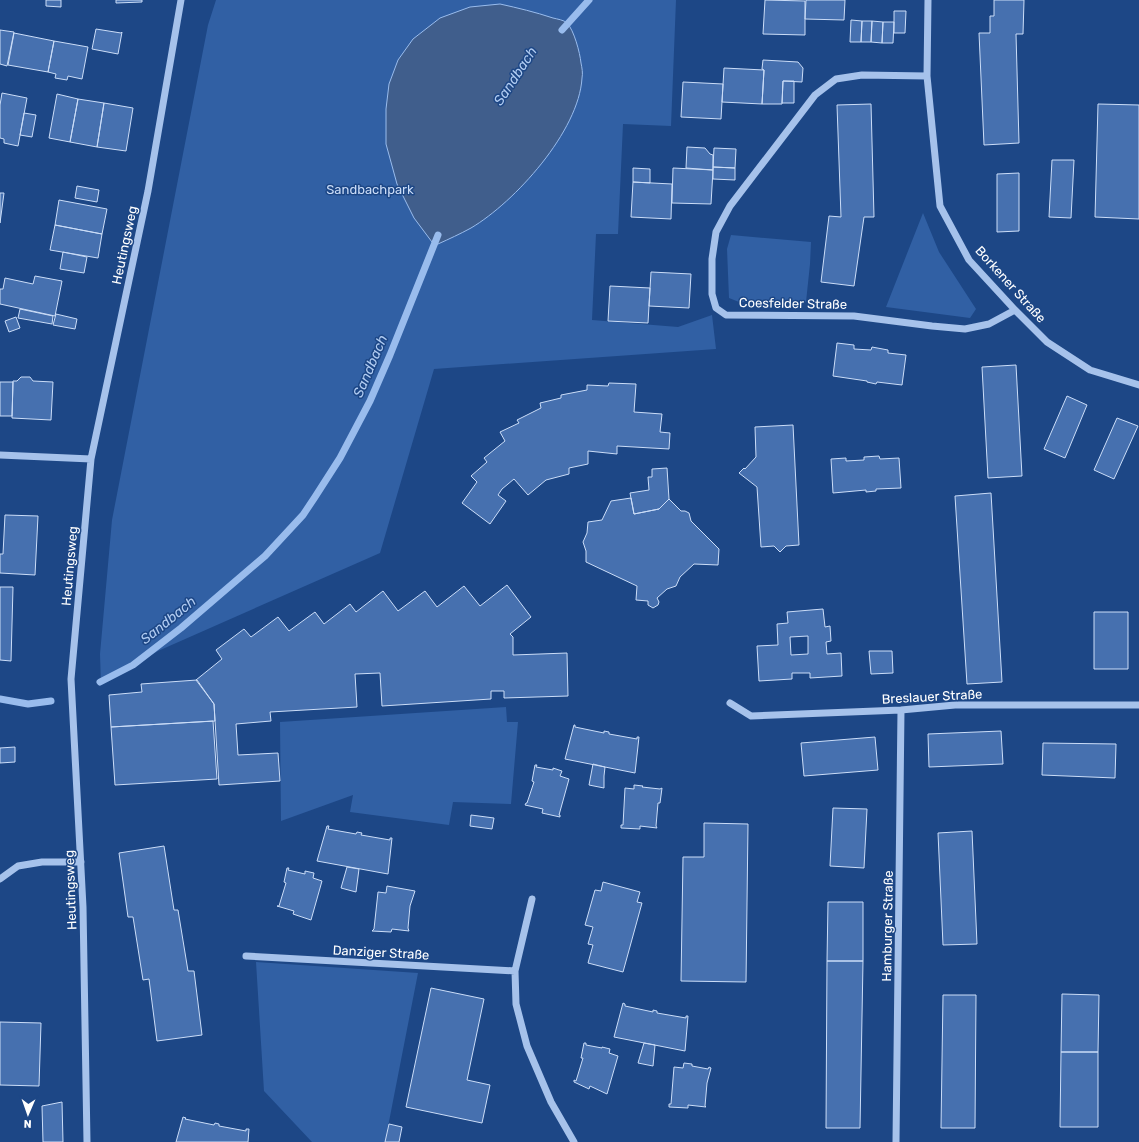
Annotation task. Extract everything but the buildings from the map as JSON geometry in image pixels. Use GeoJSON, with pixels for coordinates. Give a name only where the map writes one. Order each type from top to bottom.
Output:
{"type":"FeatureCollection","features":[{"type":"Feature","properties":{"kind":"street","name":"Heutingsweg"},"geometry":{"type":"LineString","coordinates":[[87,1142],[81,862],[72,679],[91,459],[148,190],[181,0]]}},
{"type":"Feature","properties":{"kind":"street","name":"Borkener Straße"},"geometry":{"type":"LineString","coordinates":[[928,0],[927,76],[940,206],[969,260],[1015,310],[1048,342],[1090,370],[1139,385]]}},
{"type":"Feature","properties":{"kind":"street","name":"Coesfelder Straße"},"geometry":{"type":"LineString","coordinates":[[927,76],[862,75],[836,79],[815,95],[730,206],[716,232],[712,259],[712,294],[716,308],[726,314],[854,316],[965,329],[989,324],[1015,310]]}},
{"type":"Feature","properties":{"kind":"street"},"geometry":{"type":"LineString","coordinates":[[0,455],[91,459]]}},
{"type":"Feature","properties":{"kind":"street","name":"Breslauer Straße"},"geometry":{"type":"LineString","coordinates":[[730,703],[751,716],[901,710],[955,705],[1139,705]]}},
{"type":"Feature","properties":{"kind":"street","name":"Hamburger Straße"},"geometry":{"type":"LineString","coordinates":[[896,1142],[901,710]]}},
{"type":"Feature","properties":{"kind":"street"},"geometry":{"type":"LineString","coordinates":[[0,878],[18,866],[42,862],[81,862]]}},
{"type":"Feature","properties":{"kind":"street"},"geometry":{"type":"LineString","coordinates":[[532,899],[515,971],[516,1004],[528,1046],[551,1102],[574,1142]]}},
{"type":"Feature","properties":{"kind":"street","name":"Danziger Straße"},"geometry":{"type":"LineString","coordinates":[[246,956],[515,971]]}},
{"type":"Feature","properties":{"kind":"green space","name":"Sandbachpark"},"geometry":{"type":"Polygon","coordinates":[[[216,0],[676,0],[671,126],[623,124],[618,234],[596,234],[592,320],[678,327],[712,315],[716,349],[434,369],[380,553],[158,651],[101,685],[100,654],[112,520],[208,25],[216,0]]]}},
{"type":"Feature","properties":{"kind":"green space"},"geometry":{"type":"Polygon","coordinates":[[[923,213],[939,252],[976,309],[970,318],[886,307],[923,213]]]}},
{"type":"Feature","properties":{"kind":"green space"},"geometry":{"type":"Polygon","coordinates":[[[731,235],[811,242],[806,302],[739,302],[729,298],[727,249],[731,235]]]}},
{"type":"Feature","properties":{"kind":"green space"},"geometry":{"type":"Polygon","coordinates":[[[506,707],[507,722],[518,722],[511,804],[453,802],[449,825],[350,812],[353,795],[281,821],[280,722],[506,707]]]}},
{"type":"Feature","properties":{"kind":"green space"},"geometry":{"type":"Polygon","coordinates":[[[256,962],[418,973],[385,1142],[312,1142],[264,1091],[256,962]]]}},
{"type":"Feature","properties":{"kind":"water"},"geometry":{"type":"Polygon","coordinates":[[[500,4],[562,20],[570,26],[576,42],[582,69],[578,99],[570,120],[557,142],[525,183],[488,216],[471,228],[438,244],[432,242],[414,218],[397,184],[386,144],[386,109],[389,84],[398,60],[413,39],[440,18],[470,7],[500,4]]]}},
{"type":"Feature","properties":{"kind":"waterway","name":"Sandbach"},"geometry":{"type":"LineString","coordinates":[[562,30],[589,0]]}},
{"type":"Feature","properties":{"kind":"waterway","name":"Sandbach"},"geometry":{"type":"LineString","coordinates":[[100,682],[133,665],[181,628],[265,556],[303,515],[340,458],[370,401],[438,235]]}},
{"type":"Feature","properties":{"kind":"waterway","name":"Sandbach"},"geometry":{"type":"LineString","coordinates":[[0,699],[28,704],[51,701]]}}]}
